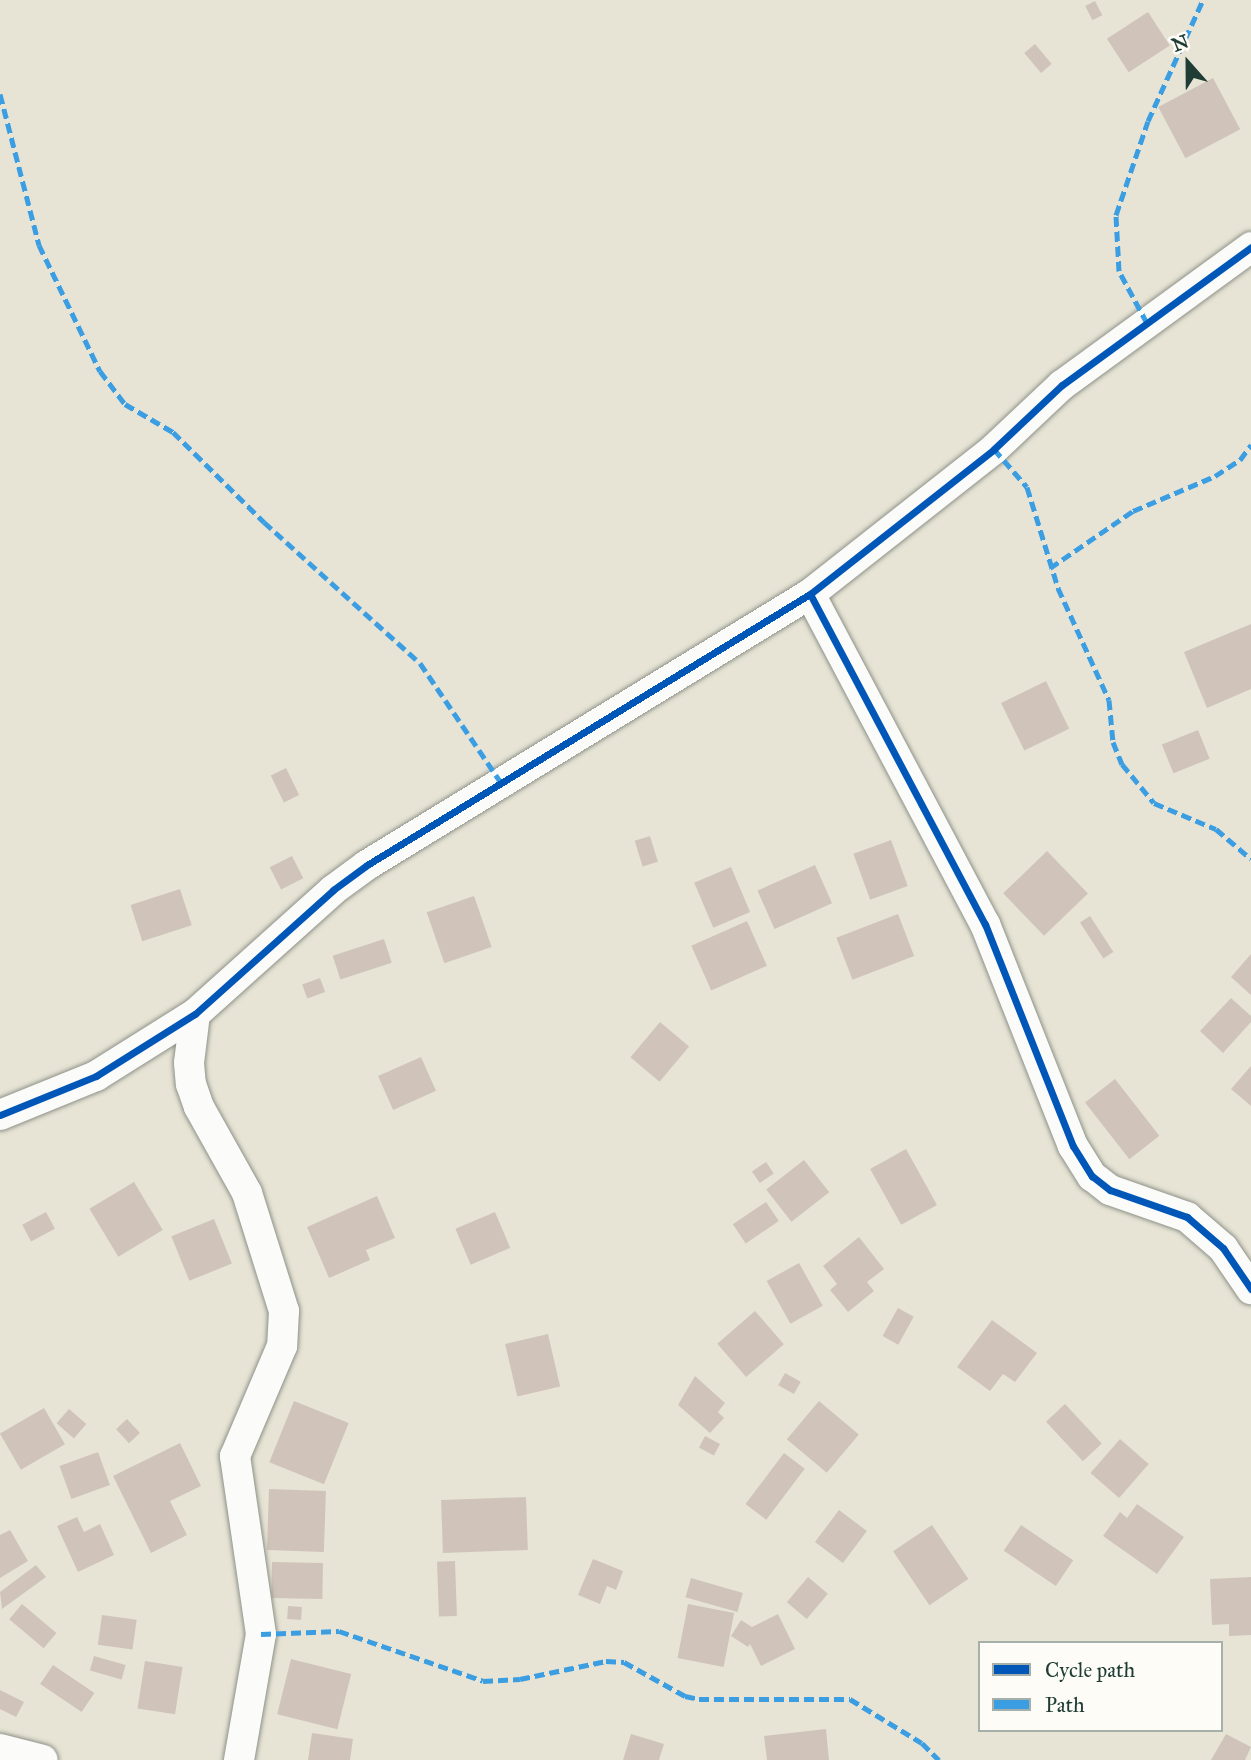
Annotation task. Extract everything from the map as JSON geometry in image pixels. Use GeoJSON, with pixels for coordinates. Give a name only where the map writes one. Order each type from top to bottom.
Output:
{"type":"FeatureCollection","features":[{"type":"Feature","properties":{"kind":"street"},"geometry":{"type":"LineString","coordinates":[[0,1115],[96,1076],[195,1014],[333,890],[367,866],[810,594],[994,449],[1062,385],[1251,247]]}},
{"type":"Feature","properties":{"kind":"street"},"geometry":{"type":"LineString","coordinates":[[810,594],[985,925],[1073,1146],[1092,1176],[1110,1189],[1186,1217],[1223,1248],[1251,1289]]}},
{"type":"Feature","properties":{"kind":"street"},"geometry":{"type":"LineString","coordinates":[[195,1014],[189,1063],[191,1084],[199,1107],[247,1193],[284,1311],[282,1346],[235,1456],[261,1634],[239,1760]]}},
{"type":"Feature","properties":{"kind":"street"},"geometry":{"type":"LineString","coordinates":[[0,1749],[43,1760]]}},
{"type":"Feature","properties":{"kind":"building"},"geometry":{"type":"Polygon","coordinates":[[[1095,1],[1102,15],[1092,20],[1085,6],[1095,1]]]}},
{"type":"Feature","properties":{"kind":"building"},"geometry":{"type":"Polygon","coordinates":[[[1148,12],[1170,46],[1129,72],[1107,39],[1148,12]]]}},
{"type":"Feature","properties":{"kind":"building"},"geometry":{"type":"Polygon","coordinates":[[[1035,44],[1052,64],[1041,73],[1024,53],[1035,44]]]}},
{"type":"Feature","properties":{"kind":"building"},"geometry":{"type":"Polygon","coordinates":[[[1213,78],[1240,129],[1185,158],[1158,107],[1213,78]]]}},
{"type":"Feature","properties":{"kind":"building"},"geometry":{"type":"Polygon","coordinates":[[[1251,624],[1251,689],[1207,708],[1184,652],[1251,624]]]}},
{"type":"Feature","properties":{"kind":"building"},"geometry":{"type":"Polygon","coordinates":[[[1046,681],[1069,729],[1024,751],[1001,703],[1046,681]]]}},
{"type":"Feature","properties":{"kind":"building"},"geometry":{"type":"Polygon","coordinates":[[[1198,730],[1210,759],[1173,773],[1162,745],[1198,730]]]}},
{"type":"Feature","properties":{"kind":"building"},"geometry":{"type":"Polygon","coordinates":[[[286,768],[299,795],[284,802],[271,775],[286,768]]]}},
{"type":"Feature","properties":{"kind":"building"},"geometry":{"type":"Polygon","coordinates":[[[650,836],[658,862],[643,866],[635,841],[650,836]]]}},
{"type":"Feature","properties":{"kind":"building"},"geometry":{"type":"Polygon","coordinates":[[[891,840],[908,886],[870,900],[853,854],[891,840]]]}},
{"type":"Feature","properties":{"kind":"building"},"geometry":{"type":"Polygon","coordinates":[[[1047,851],[1088,893],[1044,936],[1003,893],[1047,851]]]}},
{"type":"Feature","properties":{"kind":"building"},"geometry":{"type":"Polygon","coordinates":[[[292,856],[303,878],[281,890],[270,867],[292,856]]]}},
{"type":"Feature","properties":{"kind":"building"},"geometry":{"type":"Polygon","coordinates":[[[815,865],[832,903],[775,929],[757,891],[815,865]]]}},
{"type":"Feature","properties":{"kind":"building"},"geometry":{"type":"Polygon","coordinates":[[[731,867],[750,912],[713,928],[694,883],[731,867]]]}},
{"type":"Feature","properties":{"kind":"building"},"geometry":{"type":"Polygon","coordinates":[[[180,889],[192,925],[142,941],[131,905],[180,889]]]}},
{"type":"Feature","properties":{"kind":"building"},"geometry":{"type":"Polygon","coordinates":[[[474,896],[492,947],[444,963],[427,912],[474,896]]]}},
{"type":"Feature","properties":{"kind":"building"},"geometry":{"type":"Polygon","coordinates":[[[898,914],[914,956],[853,980],[836,938],[898,914]]]}},
{"type":"Feature","properties":{"kind":"building"},"geometry":{"type":"Polygon","coordinates":[[[1090,916],[1113,952],[1103,959],[1080,923],[1090,916]]]}},
{"type":"Feature","properties":{"kind":"building"},"geometry":{"type":"Polygon","coordinates":[[[747,921],[767,966],[711,991],[691,946],[747,921]]]}},
{"type":"Feature","properties":{"kind":"building"},"geometry":{"type":"Polygon","coordinates":[[[384,939],[392,963],[340,979],[333,956],[384,939]]]}},
{"type":"Feature","properties":{"kind":"building"},"geometry":{"type":"Polygon","coordinates":[[[1251,954],[1251,995],[1231,977],[1251,954]]]}},
{"type":"Feature","properties":{"kind":"building"},"geometry":{"type":"Polygon","coordinates":[[[320,978],[325,992],[307,999],[302,984],[320,978]]]}},
{"type":"Feature","properties":{"kind":"building"},"geometry":{"type":"Polygon","coordinates":[[[1231,998],[1251,1016],[1251,1022],[1223,1053],[1200,1031],[1231,998]]]}},
{"type":"Feature","properties":{"kind":"building"},"geometry":{"type":"Polygon","coordinates":[[[660,1022],[689,1046],[660,1082],[630,1057],[660,1022]]]}},
{"type":"Feature","properties":{"kind":"building"},"geometry":{"type":"Polygon","coordinates":[[[421,1057],[436,1091],[393,1110],[378,1076],[421,1057]]]}},
{"type":"Feature","properties":{"kind":"building"},"geometry":{"type":"Polygon","coordinates":[[[1251,1066],[1251,1106],[1231,1089],[1251,1066]]]}},
{"type":"Feature","properties":{"kind":"building"},"geometry":{"type":"Polygon","coordinates":[[[1115,1079],[1159,1136],[1129,1159],[1085,1102],[1115,1079]]]}},
{"type":"Feature","properties":{"kind":"building"},"geometry":{"type":"Polygon","coordinates":[[[906,1149],[937,1205],[901,1225],[870,1169],[906,1149]]]}},
{"type":"Feature","properties":{"kind":"building"},"geometry":{"type":"Polygon","coordinates":[[[804,1160],[829,1192],[791,1222],[766,1190],[804,1160]]]}},
{"type":"Feature","properties":{"kind":"building"},"geometry":{"type":"Polygon","coordinates":[[[766,1162],[774,1174],[760,1183],[752,1172],[766,1162]]]}},
{"type":"Feature","properties":{"kind":"building"},"geometry":{"type":"Polygon","coordinates":[[[134,1182],[163,1230],[118,1257],[89,1209],[134,1182]]]}},
{"type":"Feature","properties":{"kind":"building"},"geometry":{"type":"Polygon","coordinates":[[[377,1196],[395,1238],[366,1250],[370,1260],[329,1278],[307,1227],[377,1196]]]}},
{"type":"Feature","properties":{"kind":"building"},"geometry":{"type":"Polygon","coordinates":[[[766,1202],[779,1221],[746,1243],[733,1224],[766,1202]]]}},
{"type":"Feature","properties":{"kind":"building"},"geometry":{"type":"Polygon","coordinates":[[[46,1212],[55,1229],[31,1241],[22,1225],[46,1212]]]}},
{"type":"Feature","properties":{"kind":"building"},"geometry":{"type":"Polygon","coordinates":[[[495,1212],[510,1248],[471,1265],[455,1229],[495,1212]]]}},
{"type":"Feature","properties":{"kind":"building"},"geometry":{"type":"Polygon","coordinates":[[[214,1219],[232,1264],[189,1281],[171,1236],[214,1219]]]}},
{"type":"Feature","properties":{"kind":"building"},"geometry":{"type":"Polygon","coordinates":[[[859,1237],[884,1269],[867,1282],[874,1291],[848,1312],[830,1290],[837,1284],[823,1266],[859,1237]]]}},
{"type":"Feature","properties":{"kind":"building"},"geometry":{"type":"Polygon","coordinates":[[[799,1263],[823,1306],[790,1324],[767,1281],[799,1263]]]}},
{"type":"Feature","properties":{"kind":"building"},"geometry":{"type":"Polygon","coordinates":[[[898,1308],[914,1317],[898,1345],[882,1336],[898,1308]]]}},
{"type":"Feature","properties":{"kind":"building"},"geometry":{"type":"Polygon","coordinates":[[[755,1311],[784,1344],[746,1377],[717,1344],[755,1311]]]}},
{"type":"Feature","properties":{"kind":"building"},"geometry":{"type":"Polygon","coordinates":[[[992,1320],[1037,1353],[1015,1382],[1003,1374],[990,1391],[957,1367],[992,1320]]]}},
{"type":"Feature","properties":{"kind":"building"},"geometry":{"type":"Polygon","coordinates":[[[548,1334],[560,1387],[517,1397],[505,1344],[548,1334]]]}},
{"type":"Feature","properties":{"kind":"building"},"geometry":{"type":"Polygon","coordinates":[[[785,1373],[801,1382],[794,1394],[778,1385],[785,1373]]]}},
{"type":"Feature","properties":{"kind":"building"},"geometry":{"type":"Polygon","coordinates":[[[695,1376],[725,1403],[718,1412],[724,1418],[710,1433],[678,1405],[695,1376]]]}},
{"type":"Feature","properties":{"kind":"building"},"geometry":{"type":"Polygon","coordinates":[[[294,1401],[349,1423],[324,1484],[269,1462],[294,1401]]]}},
{"type":"Feature","properties":{"kind":"building"},"geometry":{"type":"Polygon","coordinates":[[[819,1401],[859,1434],[827,1473],[787,1439],[819,1401]]]}},
{"type":"Feature","properties":{"kind":"building"},"geometry":{"type":"Polygon","coordinates":[[[1065,1404],[1102,1443],[1083,1461],[1046,1422],[1065,1404]]]}},
{"type":"Feature","properties":{"kind":"building"},"geometry":{"type":"Polygon","coordinates":[[[44,1408],[65,1444],[21,1470],[0,1433],[44,1408]]]}},
{"type":"Feature","properties":{"kind":"building"},"geometry":{"type":"Polygon","coordinates":[[[69,1409],[86,1424],[74,1438],[57,1423],[69,1409]]]}},
{"type":"Feature","properties":{"kind":"building"},"geometry":{"type":"Polygon","coordinates":[[[127,1419],[140,1433],[129,1443],[116,1429],[127,1419]]]}},
{"type":"Feature","properties":{"kind":"building"},"geometry":{"type":"Polygon","coordinates":[[[705,1436],[720,1444],[714,1455],[699,1447],[705,1436]]]}},
{"type":"Feature","properties":{"kind":"building"},"geometry":{"type":"Polygon","coordinates":[[[1120,1439],[1149,1464],[1119,1498],[1090,1473],[1120,1439]]]}},
{"type":"Feature","properties":{"kind":"building"},"geometry":{"type":"Polygon","coordinates":[[[180,1443],[201,1486],[170,1501],[187,1535],[151,1553],[113,1476],[180,1443]]]}},
{"type":"Feature","properties":{"kind":"building"},"geometry":{"type":"Polygon","coordinates":[[[98,1452],[110,1485],[71,1499],[59,1466],[98,1452]]]}},
{"type":"Feature","properties":{"kind":"building"},"geometry":{"type":"Polygon","coordinates":[[[784,1453],[805,1469],[766,1520],[745,1504],[784,1453]]]}},
{"type":"Feature","properties":{"kind":"building"},"geometry":{"type":"Polygon","coordinates":[[[269,1489],[326,1491],[324,1552],[267,1550],[269,1489]]]}},
{"type":"Feature","properties":{"kind":"building"},"geometry":{"type":"Polygon","coordinates":[[[526,1497],[528,1550],[443,1553],[441,1500],[526,1497]]]}},
{"type":"Feature","properties":{"kind":"building"},"geometry":{"type":"Polygon","coordinates":[[[1137,1504],[1184,1537],[1157,1574],[1103,1536],[1120,1512],[1127,1518],[1137,1504]]]}},
{"type":"Feature","properties":{"kind":"building"},"geometry":{"type":"Polygon","coordinates":[[[839,1510],[867,1531],[843,1563],[815,1542],[839,1510]]]}},
{"type":"Feature","properties":{"kind":"building"},"geometry":{"type":"Polygon","coordinates":[[[77,1517],[84,1532],[100,1524],[114,1555],[78,1572],[57,1526],[77,1517]]]}},
{"type":"Feature","properties":{"kind":"building"},"geometry":{"type":"Polygon","coordinates":[[[932,1525],[968,1579],[929,1605],[893,1551],[932,1525]]]}},
{"type":"Feature","properties":{"kind":"building"},"geometry":{"type":"Polygon","coordinates":[[[1021,1525],[1073,1560],[1056,1586],[1004,1551],[1021,1525]]]}},
{"type":"Feature","properties":{"kind":"building"},"geometry":{"type":"Polygon","coordinates":[[[10,1530],[28,1561],[0,1578],[0,1535],[10,1530]]]}},
{"type":"Feature","properties":{"kind":"building"},"geometry":{"type":"Polygon","coordinates":[[[593,1559],[623,1571],[616,1590],[607,1586],[600,1604],[578,1595],[593,1559]]]}},
{"type":"Feature","properties":{"kind":"building"},"geometry":{"type":"Polygon","coordinates":[[[455,1561],[457,1616],[439,1617],[437,1562],[455,1561]]]}},
{"type":"Feature","properties":{"kind":"building"},"geometry":{"type":"Polygon","coordinates":[[[272,1562],[323,1563],[322,1599],[271,1598],[272,1562]]]}},
{"type":"Feature","properties":{"kind":"building"},"geometry":{"type":"Polygon","coordinates":[[[36,1565],[46,1577],[2,1609],[0,1592],[36,1565]]]}},
{"type":"Feature","properties":{"kind":"building"},"geometry":{"type":"Polygon","coordinates":[[[808,1577],[828,1594],[807,1619],[787,1602],[808,1577]]]}},
{"type":"Feature","properties":{"kind":"building"},"geometry":{"type":"Polygon","coordinates":[[[1251,1577],[1251,1635],[1229,1636],[1229,1624],[1212,1625],[1210,1579],[1251,1577]]]}},
{"type":"Feature","properties":{"kind":"building"},"geometry":{"type":"Polygon","coordinates":[[[691,1578],[743,1593],[737,1612],[685,1597],[691,1578]]]}},
{"type":"Feature","properties":{"kind":"building"},"geometry":{"type":"Polygon","coordinates":[[[22,1604],[56,1633],[44,1648],[9,1619],[22,1604]]]}},
{"type":"Feature","properties":{"kind":"building"},"geometry":{"type":"Polygon","coordinates":[[[688,1604],[734,1613],[724,1667],[678,1658],[688,1604]]]}},
{"type":"Feature","properties":{"kind":"building"},"geometry":{"type":"Polygon","coordinates":[[[288,1606],[302,1607],[301,1620],[287,1619],[288,1606]]]}},
{"type":"Feature","properties":{"kind":"building"},"geometry":{"type":"Polygon","coordinates":[[[778,1614],[795,1649],[761,1666],[750,1644],[748,1647],[731,1636],[741,1620],[752,1627],[778,1614]]]}},
{"type":"Feature","properties":{"kind":"building"},"geometry":{"type":"Polygon","coordinates":[[[102,1615],[137,1620],[132,1650],[98,1645],[102,1615]]]}},
{"type":"Feature","properties":{"kind":"building"},"geometry":{"type":"Polygon","coordinates":[[[94,1656],[126,1665],[122,1680],[90,1670],[94,1656]]]}},
{"type":"Feature","properties":{"kind":"building"},"geometry":{"type":"Polygon","coordinates":[[[291,1659],[351,1674],[337,1729],[277,1714],[291,1659]]]}},
{"type":"Feature","properties":{"kind":"building"},"geometry":{"type":"Polygon","coordinates":[[[145,1661],[183,1667],[175,1714],[137,1708],[145,1661]]]}},
{"type":"Feature","properties":{"kind":"building"},"geometry":{"type":"Polygon","coordinates":[[[53,1665],[94,1693],[82,1712],[40,1684],[53,1665]]]}},
{"type":"Feature","properties":{"kind":"building"},"geometry":{"type":"Polygon","coordinates":[[[0,1690],[24,1702],[16,1717],[0,1709],[0,1690]]]}},
{"type":"Feature","properties":{"kind":"building"},"geometry":{"type":"Polygon","coordinates":[[[826,1729],[829,1760],[767,1760],[764,1736],[826,1729]]]}},
{"type":"Feature","properties":{"kind":"building"},"geometry":{"type":"Polygon","coordinates":[[[312,1733],[353,1739],[350,1760],[308,1760],[312,1733]]]}},
{"type":"Feature","properties":{"kind":"building"},"geometry":{"type":"Polygon","coordinates":[[[631,1734],[664,1744],[659,1760],[623,1760],[631,1734]]]}},
{"type":"Feature","properties":{"kind":"building"},"geometry":{"type":"Polygon","coordinates":[[[1226,1734],[1251,1747],[1245,1760],[1211,1760],[1226,1734]]]}},
{"type":"Feature","properties":{"kind":"marked path"},"geometry":{"type":"LineString","coordinates":[[1147,323],[1119,271],[1116,215],[1148,121],[1203,0]]}},
{"type":"Feature","properties":{"kind":"marked path"},"geometry":{"type":"LineString","coordinates":[[0,94],[39,245],[100,371],[125,404],[173,432],[264,522],[420,663],[500,781]]}},
{"type":"Feature","properties":{"kind":"marked path"},"geometry":{"type":"LineString","coordinates":[[1050,568],[1133,511],[1215,476],[1240,460],[1251,445]]}},
{"type":"Feature","properties":{"kind":"marked path"},"geometry":{"type":"LineString","coordinates":[[994,449],[1027,487],[1058,588],[1109,700],[1113,742],[1122,764],[1154,803],[1216,829],[1251,859]]}},
{"type":"Feature","properties":{"kind":"marked path"},"geometry":{"type":"LineString","coordinates":[[261,1634],[339,1631],[483,1681],[520,1679],[606,1661],[624,1662],[685,1696],[699,1699],[850,1699],[922,1743],[939,1760]]}},
{"type":"Feature","properties":{"kind":"cycle path"},"geometry":{"type":"LineString","coordinates":[[0,1115],[96,1076],[195,1014],[333,890],[367,865],[810,594],[994,449],[1062,385],[1251,247]]}},
{"type":"Feature","properties":{"kind":"cycle path"},"geometry":{"type":"LineString","coordinates":[[810,594],[985,924],[1073,1146],[1092,1176],[1110,1190],[1187,1217],[1223,1248],[1251,1289]]}}]}
